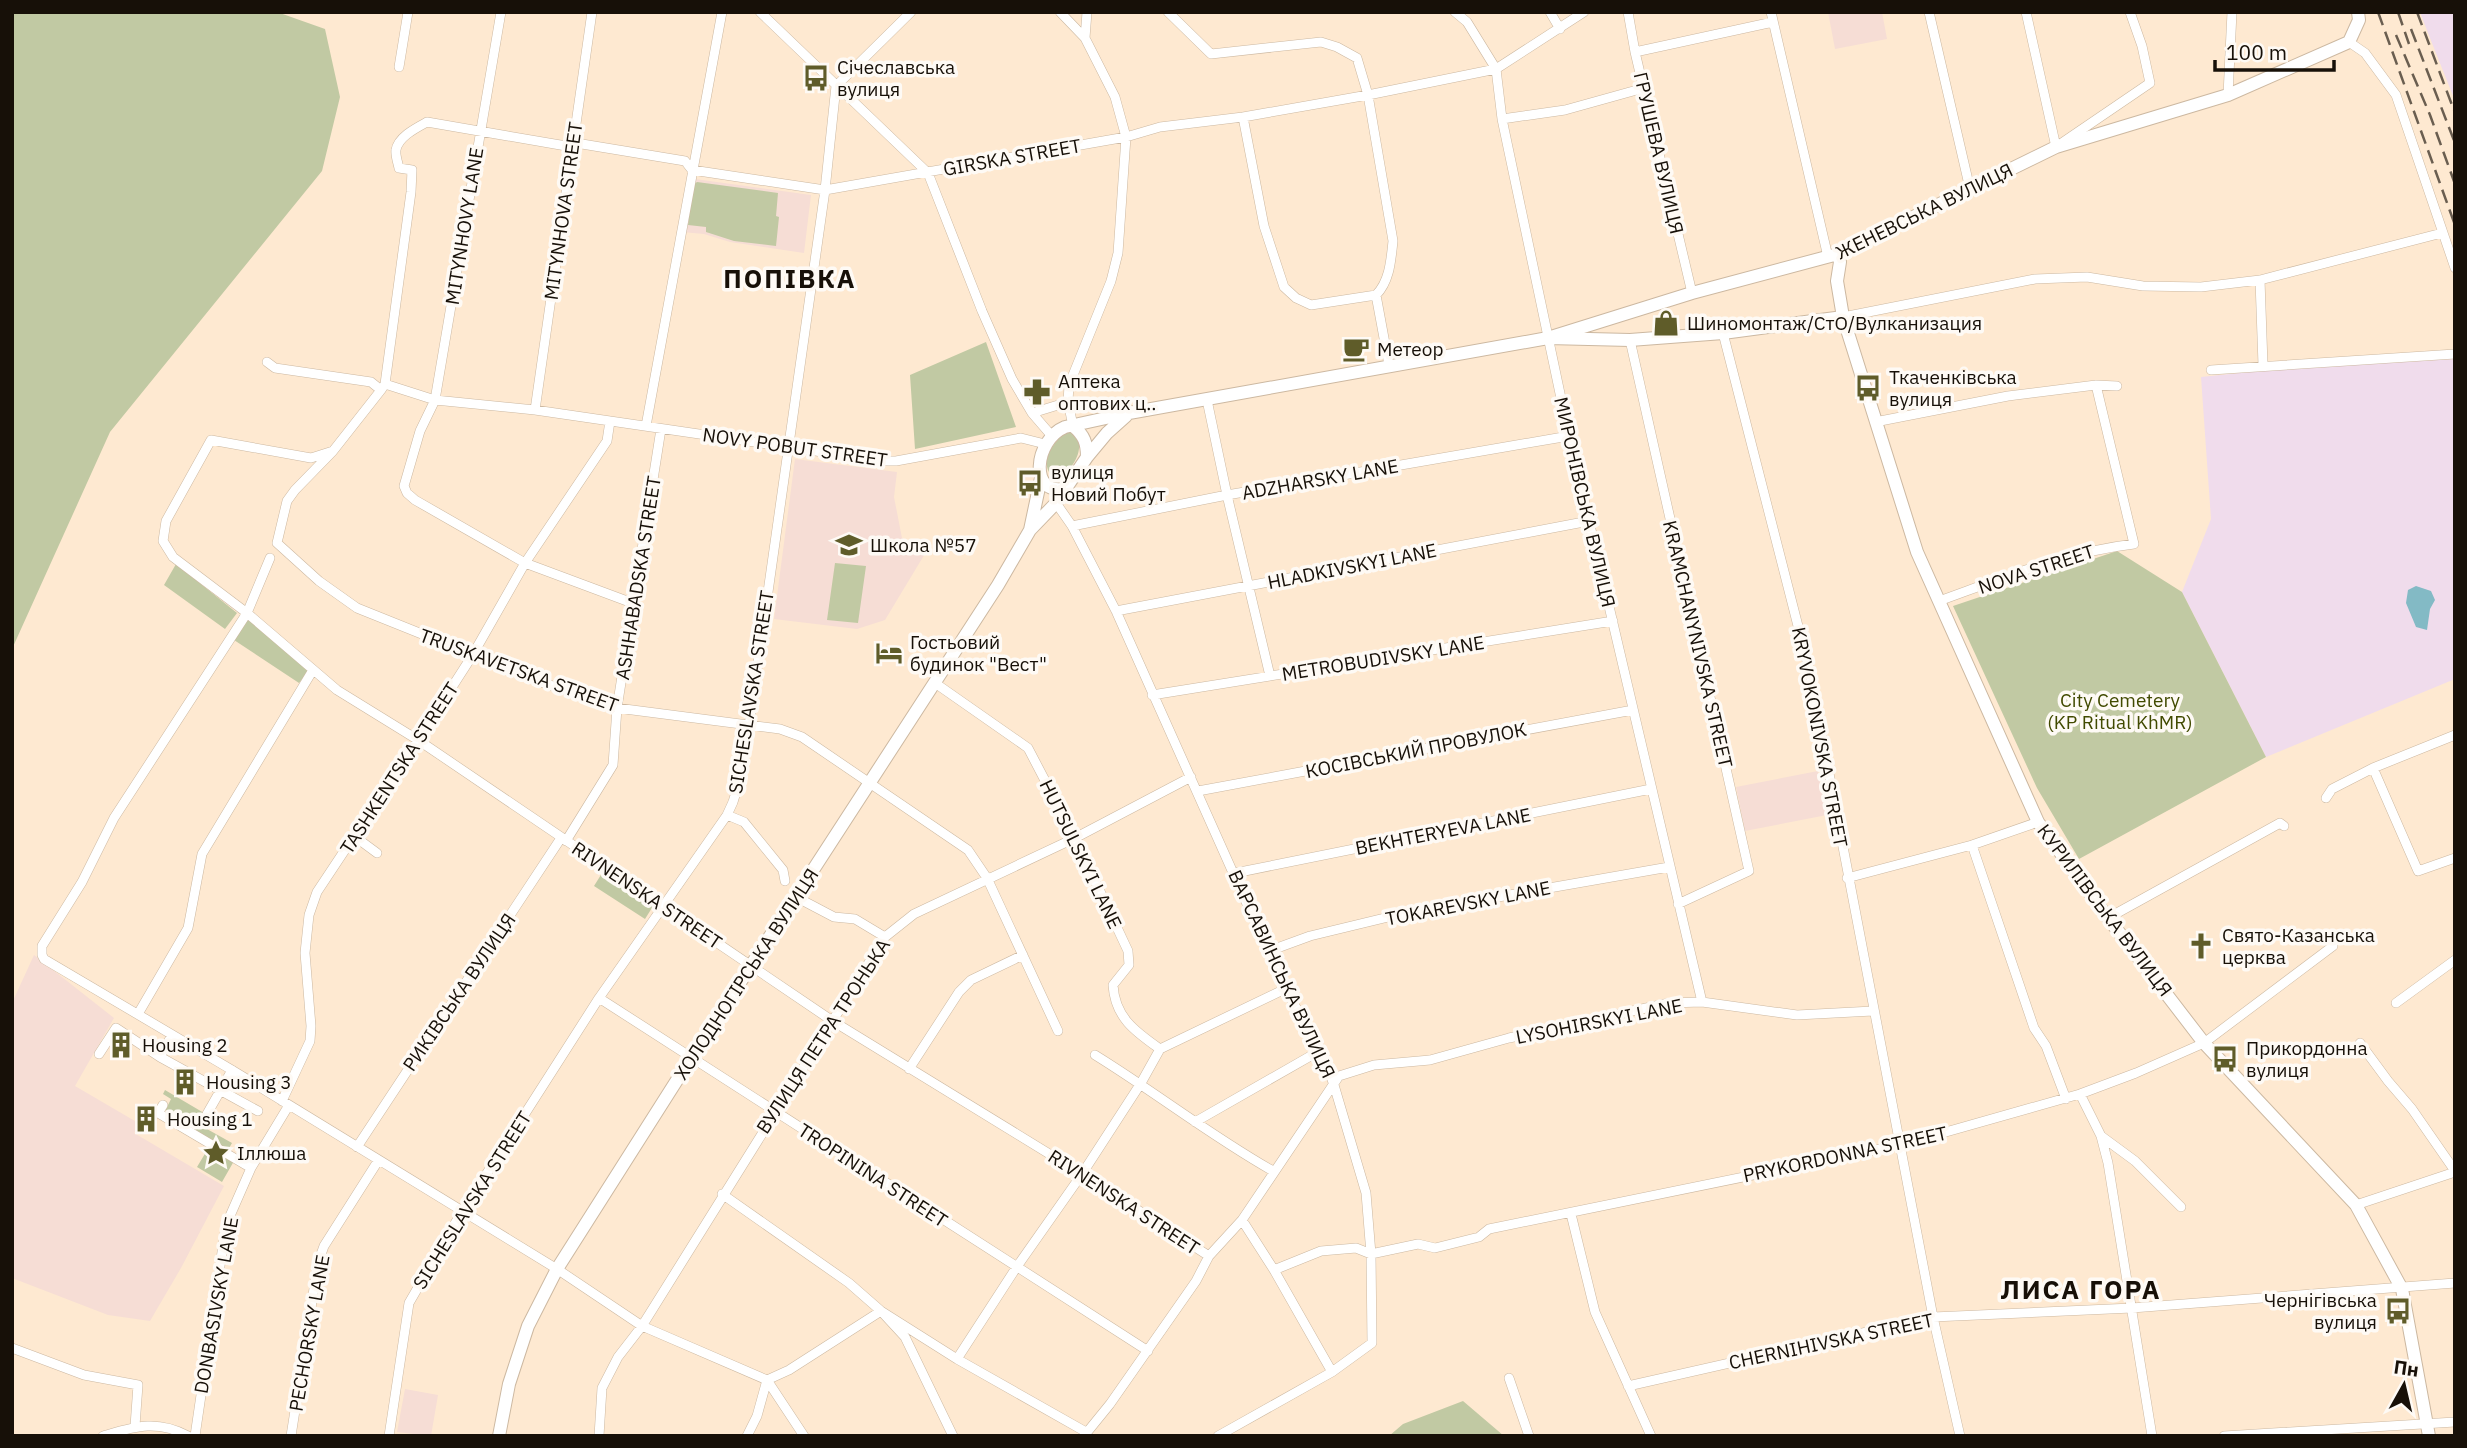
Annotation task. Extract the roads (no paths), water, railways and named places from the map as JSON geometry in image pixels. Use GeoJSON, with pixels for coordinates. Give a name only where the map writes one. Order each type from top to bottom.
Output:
{"type":"FeatureCollection","features":[{"type":"Feature","properties":{"kind":"main road"},"geometry":{"type":"LineString","coordinates":[[2349,42],[2359,20],[2358,12]]}},
{"type":"Feature","properties":{"kind":"main road","name":"ЖЕНЕВСЬКА ВУЛИЦЯ"},"geometry":{"type":"LineString","coordinates":[[1207,400],[1548,338],[1692,293],[1833,256],[2056,147],[2228,95],[2349,42]]}},
{"type":"Feature","properties":{"kind":"main road","name":"КУРИЛІВСЬКА ВУЛИЦЯ"},"geometry":{"type":"LineString","coordinates":[[1833,256],[1840,262],[1837,281],[1843,317],[1917,552],[2038,822],[2204,1042],[2356,1205],[2402,1289],[2428,1430]]}},
{"type":"Feature","properties":{"kind":"main road"},"geometry":{"type":"LineString","coordinates":[[1548,338],[1630,340],[1723,333],[1843,317]]}},
{"type":"Feature","properties":{"kind":"main road"},"geometry":{"type":"LineString","coordinates":[[1129,413],[1107,433],[1087,457],[1067,488],[1055,489],[1041,478],[1040,460],[1048,439],[1065,427],[1129,413],[1207,400]]}},
{"type":"Feature","properties":{"kind":"main road"},"geometry":{"type":"LineString","coordinates":[[1073,426],[1082,434],[1087,445],[1087,457]]}},
{"type":"Feature","properties":{"kind":"main road","name":"ХОЛОДНОГІРСЬКА ВУЛИЦЯ"},"geometry":{"type":"LineString","coordinates":[[1030,530],[1041,478]]}},
{"type":"Feature","properties":{"kind":"main road","name":"ХОЛОДНОГІРСЬКА ВУЛИЦЯ"},"geometry":{"type":"LineString","coordinates":[[499,1436],[509,1384],[528,1326],[557,1269],[751,965],[872,782],[998,585],[1030,530],[1067,488]]}},
{"type":"Feature","properties":{"kind":"street"},"geometry":{"type":"LineString","coordinates":[[399,67],[408,12]]}},
{"type":"Feature","properties":{"kind":"street","name":"MITYNHOVY LANE"},"geometry":{"type":"LineString","coordinates":[[501,12],[435,400],[420,431],[404,486],[407,493],[525,563]]}},
{"type":"Feature","properties":{"kind":"street","name":"MITYNHOVA STREET"},"geometry":{"type":"LineString","coordinates":[[535,410],[592,12]]}},
{"type":"Feature","properties":{"kind":"street"},"geometry":{"type":"LineString","coordinates":[[646,426],[722,12]]}},
{"type":"Feature","properties":{"kind":"street"},"geometry":{"type":"LineString","coordinates":[[760,12],[928,173],[1012,379],[1048,439]]}},
{"type":"Feature","properties":{"kind":"street"},"geometry":{"type":"LineString","coordinates":[[836,86],[911,12]]}},
{"type":"Feature","properties":{"kind":"street"},"geometry":{"type":"LineString","coordinates":[[1059,12],[1086,38],[1115,97],[1126,137],[1118,253],[1111,281],[1069,385],[1068,402],[1073,426]]}},
{"type":"Feature","properties":{"kind":"street"},"geometry":{"type":"LineString","coordinates":[[1086,38],[1087,12]]}},
{"type":"Feature","properties":{"kind":"street"},"geometry":{"type":"LineString","coordinates":[[1168,12],[1211,54],[1321,42],[1357,58],[1368,95],[1394,241],[1391,265],[1376,295],[1311,305],[1296,298],[1284,287],[1264,226],[1243,117]]}},
{"type":"Feature","properties":{"kind":"street","name":"МИРОНІВСЬКА ВУЛИЦЯ"},"geometry":{"type":"LineString","coordinates":[[1455,12],[1467,22],[1496,68],[1502,119],[1569,436],[1702,1002]]}},
{"type":"Feature","properties":{"kind":"street"},"geometry":{"type":"LineString","coordinates":[[1550,12],[1560,29]]}},
{"type":"Feature","properties":{"kind":"street","name":"GIRSKA STREET"},"geometry":{"type":"LineString","coordinates":[[383,387],[411,192],[412,170],[399,168],[396,150],[413,129],[427,122],[572,147],[582,144],[685,161],[692,170],[825,190],[1126,137],[1160,127],[1243,117],[1368,95],[1496,68],[1584,12]]}},
{"type":"Feature","properties":{"kind":"street","name":"ГРУШЕВА ВУЛИЦЯ"},"geometry":{"type":"LineString","coordinates":[[1628,12],[1692,293]]}},
{"type":"Feature","properties":{"kind":"street"},"geometry":{"type":"LineString","coordinates":[[1929,12],[1970,189]]}},
{"type":"Feature","properties":{"kind":"street"},"geometry":{"type":"LineString","coordinates":[[2026,12],[2056,147],[2150,83],[2142,46],[2130,12]]}},
{"type":"Feature","properties":{"kind":"street"},"geometry":{"type":"LineString","coordinates":[[2228,95],[2232,12]]}},
{"type":"Feature","properties":{"kind":"street"},"geometry":{"type":"LineString","coordinates":[[1635,52],[1772,17],[1833,256]]}},
{"type":"Feature","properties":{"kind":"street"},"geometry":{"type":"LineString","coordinates":[[2349,42],[2365,53],[2396,95],[2455,268]]}},
{"type":"Feature","properties":{"kind":"street","name":"SICHESLAVSKA STREET"},"geometry":{"type":"LineString","coordinates":[[388,1436],[407,1308],[462,1213],[599,998],[733,802],[740,779],[788,448],[825,190],[836,86]]}},
{"type":"Feature","properties":{"kind":"street"},"geometry":{"type":"LineString","coordinates":[[1502,119],[1565,110],[1644,88]]}},
{"type":"Feature","properties":{"kind":"street"},"geometry":{"type":"LineString","coordinates":[[1843,317],[2035,279],[2087,277],[2143,286],[2201,287],[2260,280],[2442,233]]}},
{"type":"Feature","properties":{"kind":"street"},"geometry":{"type":"LineString","coordinates":[[2260,280],[2263,365]]}},
{"type":"Feature","properties":{"kind":"street"},"geometry":{"type":"LineString","coordinates":[[1376,295],[1389,365]]}},
{"type":"Feature","properties":{"kind":"street","name":"KRYVOKONIVSKA STREET"},"geometry":{"type":"LineString","coordinates":[[1723,333],[1809,669],[1933,1317],[1960,1436]]}},
{"type":"Feature","properties":{"kind":"street","name":"KRAMCHANYNIVSKA STREET"},"geometry":{"type":"LineString","coordinates":[[1630,340],[1749,871],[1678,904]]}},
{"type":"Feature","properties":{"kind":"street"},"geometry":{"type":"LineString","coordinates":[[2211,370],[2455,354]]}},
{"type":"Feature","properties":{"kind":"street","name":"NOVY POBUT STREET"},"geometry":{"type":"LineString","coordinates":[[267,362],[275,368],[371,382],[435,400],[535,410],[884,461],[1021,438],[1048,439]]}},
{"type":"Feature","properties":{"kind":"street"},"geometry":{"type":"LineString","coordinates":[[1875,422],[2008,396],[2096,385],[2117,386]]}},
{"type":"Feature","properties":{"kind":"street","name":"NOVA STREET"},"geometry":{"type":"LineString","coordinates":[[1939,601],[2034,566],[2105,547],[2134,544],[2096,385]]}},
{"type":"Feature","properties":{"kind":"street"},"geometry":{"type":"LineString","coordinates":[[332,451],[383,387]]}},
{"type":"Feature","properties":{"kind":"street"},"geometry":{"type":"LineString","coordinates":[[1207,400],[1270,676]]}},
{"type":"Feature","properties":{"kind":"street"},"geometry":{"type":"LineString","coordinates":[[1032,414],[1068,402]]}},
{"type":"Feature","properties":{"kind":"street","name":"TASHKENTSKA STREET"},"geometry":{"type":"LineString","coordinates":[[285,1103],[310,1041],[305,953],[309,915],[317,892],[472,656],[525,563],[607,441],[610,421]]}},
{"type":"Feature","properties":{"kind":"street","name":"ASHHABADSKA STREET"},"geometry":{"type":"LineString","coordinates":[[564,839],[613,765],[617,708],[661,429]]}},
{"type":"Feature","properties":{"kind":"street","name":"ADZHARSKY LANE"},"geometry":{"type":"LineString","coordinates":[[1072,526],[1227,495],[1569,436]]}},
{"type":"Feature","properties":{"kind":"street","name":"RIVNENSKA STREET"},"geometry":{"type":"LineString","coordinates":[[332,451],[311,458],[211,440],[166,521],[163,541],[173,557],[247,613],[337,690],[418,740],[831,1020],[1082,1174],[1209,1256]]}},
{"type":"Feature","properties":{"kind":"street","name":"TRUSKAVETSKA STREET"},"geometry":{"type":"LineString","coordinates":[[332,451],[287,501],[277,543],[319,581],[356,608],[472,656],[617,708],[790,731],[802,737],[872,782],[968,850],[987,878],[1058,1031]]}},
{"type":"Feature","properties":{"kind":"street","name":"ВАРСАВИНСЬКА ВУЛИЦЯ"},"geometry":{"type":"LineString","coordinates":[[1056,503],[1072,526],[1116,611],[1285,989],[1321,1051],[1334,1085],[1366,1193],[1371,1254],[1372,1343],[1332,1372],[1218,1436]]}},
{"type":"Feature","properties":{"kind":"street","name":"HLADKIVSKYI LANE"},"geometry":{"type":"LineString","coordinates":[[1116,611],[1589,521]]}},
{"type":"Feature","properties":{"kind":"street"},"geometry":{"type":"LineString","coordinates":[[270,558],[247,613],[114,818],[82,882],[42,946],[44,959],[232,1070],[557,1269],[642,1326],[767,1380],[804,1436]]}},
{"type":"Feature","properties":{"kind":"street"},"geometry":{"type":"LineString","coordinates":[[525,563],[635,604]]}},
{"type":"Feature","properties":{"kind":"street","name":"METROBUDIVSKY LANE"},"geometry":{"type":"LineString","coordinates":[[1152,695],[1613,621]]}},
{"type":"Feature","properties":{"kind":"street"},"geometry":{"type":"LineString","coordinates":[[138,1014],[188,928],[202,854],[313,670]]}},
{"type":"Feature","properties":{"kind":"street","name":"HUTSULSKYI LANE"},"geometry":{"type":"LineString","coordinates":[[935,683],[1028,748],[1075,838],[1128,951],[1129,965],[1113,985],[1117,1008],[1130,1027],[1160,1049]]}},
{"type":"Feature","properties":{"kind":"street","name":"КОСІВСЬКИЙ ПРОВУЛОК"},"geometry":{"type":"LineString","coordinates":[[1198,791],[1633,709]]}},
{"type":"Feature","properties":{"kind":"street"},"geometry":{"type":"LineString","coordinates":[[2326,798],[2332,789],[2373,768],[2455,735]]}},
{"type":"Feature","properties":{"kind":"street"},"geometry":{"type":"LineString","coordinates":[[2373,768],[2418,870],[2455,858]]}},
{"type":"Feature","properties":{"kind":"street","name":"ВУЛИЦЯ ПЕТРА ТРОНЬКА"},"geometry":{"type":"LineString","coordinates":[[598,1436],[602,1388],[618,1357],[642,1326],[884,937],[914,914],[1075,838],[1192,777]]}},
{"type":"Feature","properties":{"kind":"street","name":"BEKHTERYEVA LANE"},"geometry":{"type":"LineString","coordinates":[[1235,873],[1651,789]]}},
{"type":"Feature","properties":{"kind":"street"},"geometry":{"type":"LineString","coordinates":[[726,815],[744,822],[783,870],[785,880]]}},
{"type":"Feature","properties":{"kind":"street"},"geometry":{"type":"LineString","coordinates":[[1847,877],[1972,845],[2038,822]]}},
{"type":"Feature","properties":{"kind":"street"},"geometry":{"type":"LineString","coordinates":[[2108,918],[2280,823],[2284,826]]}},
{"type":"Feature","properties":{"kind":"street"},"geometry":{"type":"LineString","coordinates":[[354,836],[377,853]]}},
{"type":"Feature","properties":{"kind":"street","name":"РИКІВСЬКА ВУЛИЦЯ"},"geometry":{"type":"LineString","coordinates":[[357,1147],[564,839]]}},
{"type":"Feature","properties":{"kind":"street"},"geometry":{"type":"LineString","coordinates":[[1972,845],[2034,1028],[2046,1046],[2066,1099]]}},
{"type":"Feature","properties":{"kind":"street","name":"TOKAREVSKY LANE"},"geometry":{"type":"LineString","coordinates":[[1269,951],[1310,936],[1401,914],[1669,867]]}},
{"type":"Feature","properties":{"kind":"street"},"geometry":{"type":"LineString","coordinates":[[796,897],[834,917],[855,919],[884,937]]}},
{"type":"Feature","properties":{"kind":"street","name":"PRYKORDONNA STREET"},"geometry":{"type":"LineString","coordinates":[[1275,1270],[1321,1251],[1356,1248],[1371,1254],[1418,1244],[1435,1248],[1479,1237],[1489,1229],[1900,1145],[2066,1099],[2136,1073],[2204,1042],[2333,946]]}},
{"type":"Feature","properties":{"kind":"street"},"geometry":{"type":"LineString","coordinates":[[909,1069],[959,992],[971,980],[1023,955]]}},
{"type":"Feature","properties":{"kind":"street"},"geometry":{"type":"LineString","coordinates":[[2396,1003],[2455,960]]}},
{"type":"Feature","properties":{"kind":"street"},"geometry":{"type":"LineString","coordinates":[[957,1359],[1082,1174],[1160,1049],[1285,989]]}},
{"type":"Feature","properties":{"kind":"street","name":"TROPININA STREET"},"geometry":{"type":"LineString","coordinates":[[599,998],[1147,1350]]}},
{"type":"Feature","properties":{"kind":"street","name":"LYSOHIRSKYI LANE"},"geometry":{"type":"LineString","coordinates":[[1334,1085],[1339,1076],[1347,1072],[1374,1065],[1430,1060],[1509,1038],[1670,1003],[1702,1002],[1797,1015],[1873,1011]]}},
{"type":"Feature","properties":{"kind":"street"},"geometry":{"type":"LineString","coordinates":[[99,1054],[116,1028],[160,1057],[258,1111]]}},
{"type":"Feature","properties":{"kind":"street"},"geometry":{"type":"LineString","coordinates":[[160,1057],[172,1035]]}},
{"type":"Feature","properties":{"kind":"street"},"geometry":{"type":"LineString","coordinates":[[2356,1205],[2455,1172],[2412,1109],[2360,1043]]}},
{"type":"Feature","properties":{"kind":"street"},"geometry":{"type":"LineString","coordinates":[[1195,1122],[1321,1051]]}},
{"type":"Feature","properties":{"kind":"street"},"geometry":{"type":"LineString","coordinates":[[1095,1055],[1141,1083],[1242,1154],[1273,1171]]}},
{"type":"Feature","properties":{"kind":"street"},"geometry":{"type":"LineString","coordinates":[[216,1118],[207,1114],[232,1070]]}},
{"type":"Feature","properties":{"kind":"street"},"geometry":{"type":"LineString","coordinates":[[881,1311],[1085,1434],[1110,1404],[1196,1281],[1209,1256],[1242,1220],[1334,1085]]}},
{"type":"Feature","properties":{"kind":"street"},"geometry":{"type":"LineString","coordinates":[[2080,1094],[2101,1136],[2114,1192],[2152,1436]]}},
{"type":"Feature","properties":{"kind":"street","name":"DONBASIVSKY LANE"},"geometry":{"type":"LineString","coordinates":[[195,1436],[226,1226],[251,1168],[285,1103]]}},
{"type":"Feature","properties":{"kind":"street"},"geometry":{"type":"LineString","coordinates":[[163,1105],[158,1113],[251,1168]]}},
{"type":"Feature","properties":{"kind":"street"},"geometry":{"type":"LineString","coordinates":[[2101,1136],[2135,1161],[2181,1207]]}},
{"type":"Feature","properties":{"kind":"street","name":"PECHORSKY LANE"},"geometry":{"type":"LineString","coordinates":[[291,1436],[318,1263],[324,1246],[378,1161]]}},
{"type":"Feature","properties":{"kind":"street"},"geometry":{"type":"LineString","coordinates":[[722,1194],[849,1283],[881,1311],[905,1337],[916,1356],[953,1436]]}},
{"type":"Feature","properties":{"kind":"street"},"geometry":{"type":"LineString","coordinates":[[1571,1214],[1595,1312],[1651,1436]]}},
{"type":"Feature","properties":{"kind":"street"},"geometry":{"type":"LineString","coordinates":[[1242,1220],[1275,1270],[1332,1372]]}},
{"type":"Feature","properties":{"kind":"street","name":"CHERNIHIVSKA STREET"},"geometry":{"type":"LineString","coordinates":[[1628,1387],[1933,1317],[2132,1308],[2455,1283]]}},
{"type":"Feature","properties":{"kind":"street"},"geometry":{"type":"LineString","coordinates":[[767,1380],[789,1370],[881,1311]]}},
{"type":"Feature","properties":{"kind":"street"},"geometry":{"type":"LineString","coordinates":[[14,1352],[84,1375],[138,1385],[135,1426]]}},
{"type":"Feature","properties":{"kind":"street"},"geometry":{"type":"LineString","coordinates":[[1508,1378],[1529,1436]]}},
{"type":"Feature","properties":{"kind":"street"},"geometry":{"type":"LineString","coordinates":[[747,1436],[757,1416],[767,1380]]}},
{"type":"Feature","properties":{"kind":"street"},"geometry":{"type":"LineString","coordinates":[[2224,1436],[2428,1430],[2455,1422]]}},
{"type":"Feature","properties":{"kind":"street"},"geometry":{"type":"LineString","coordinates":[[104,1436],[135,1426],[168,1428],[188,1436]]}},
{"type":"Feature","properties":{"kind":"water"},"geometry":{"type":"Polygon","coordinates":[[[2416,586],[2431,591],[2435,600],[2430,609],[2427,630],[2416,627],[2406,603],[2408,590],[2416,586]]]}},
{"type":"Feature","properties":{"kind":"railway"},"geometry":{"type":"LineString","coordinates":[[2378,12],[2455,225]]}},
{"type":"Feature","properties":{"kind":"railway"},"geometry":{"type":"LineString","coordinates":[[2398,12],[2409,44]]}},
{"type":"Feature","properties":{"kind":"railway"},"geometry":{"type":"LineString","coordinates":[[2417,12],[2455,113]]}},
{"type":"Feature","properties":{"kind":"railway"},"geometry":{"type":"LineString","coordinates":[[2411,29],[2455,143]]}},
{"type":"Feature","properties":{"kind":"railway"},"geometry":{"type":"LineString","coordinates":[[2396,35],[2430,115],[2455,184]]}},
{"type":"Feature","properties":{"kind":"place","name":"Січеславська вулиця"},"geometry":{"type":"Point","coordinates":[816,78]}},
{"type":"Feature","properties":{"kind":"place","name":"Шиномонтаж/СтО/Вулканизация"},"geometry":{"type":"Point","coordinates":[1666,323]}},
{"type":"Feature","properties":{"kind":"place","name":"Метеор"},"geometry":{"type":"Point","coordinates":[1356,349]}},
{"type":"Feature","properties":{"kind":"place","name":"Ткаченківська вулиця"},"geometry":{"type":"Point","coordinates":[1868,388]}},
{"type":"Feature","properties":{"kind":"place","name":"Аптека оптових ц‥"},"geometry":{"type":"Point","coordinates":[1037,392]}},
{"type":"Feature","properties":{"kind":"place","name":"вулиця Новий Побут"},"geometry":{"type":"Point","coordinates":[1030,483]}},
{"type":"Feature","properties":{"kind":"place","name":"Школа №57"},"geometry":{"type":"Point","coordinates":[849,545]}},
{"type":"Feature","properties":{"kind":"place","name":"Гостьовий будинок \"Вест\""},"geometry":{"type":"Point","coordinates":[889,653]}},
{"type":"Feature","properties":{"kind":"place","name":"Свято-Казанська церква"},"geometry":{"type":"Point","coordinates":[2201,946]}},
{"type":"Feature","properties":{"kind":"place","name":"Housing 2"},"geometry":{"type":"Point","coordinates":[121,1045]}},
{"type":"Feature","properties":{"kind":"place","name":"Прикордонна вулиця"},"geometry":{"type":"Point","coordinates":[2225,1059]}},
{"type":"Feature","properties":{"kind":"place","name":"Housing 3"},"geometry":{"type":"Point","coordinates":[185,1082]}},
{"type":"Feature","properties":{"kind":"place","name":"Housing 1"},"geometry":{"type":"Point","coordinates":[146,1119]}},
{"type":"Feature","properties":{"kind":"place","name":"Іллюша"},"geometry":{"type":"Point","coordinates":[216,1153]}},
{"type":"Feature","properties":{"kind":"place","name":"Чернігівська вулиця"},"geometry":{"type":"Point","coordinates":[2398,1311]}},
{"type":"Feature","properties":{"kind":"district","name":"ПОПІВКА"},"geometry":{"type":"Point","coordinates":[790,278]}},
{"type":"Feature","properties":{"kind":"district","name":"ЛИСА ГОРА"},"geometry":{"type":"Point","coordinates":[2081,1289]}},
{"type":"Feature","properties":{"kind":"park label","name":"City Cemetery (KP Ritual KhMR)"},"geometry":{"type":"Point","coordinates":[2120,711]}}]}
